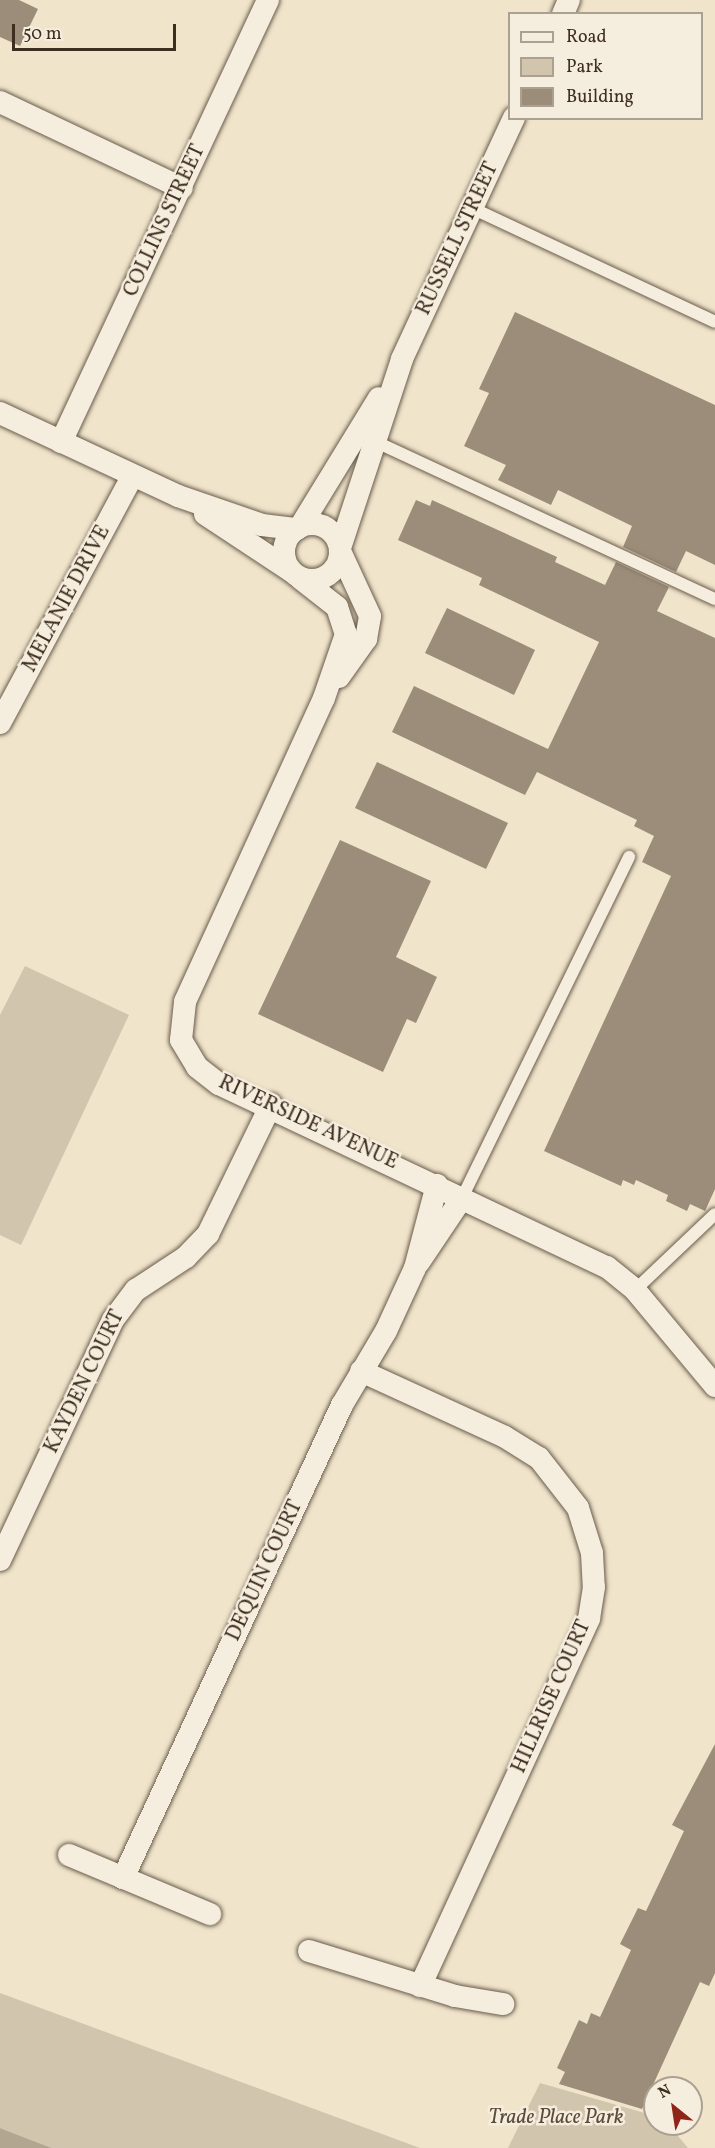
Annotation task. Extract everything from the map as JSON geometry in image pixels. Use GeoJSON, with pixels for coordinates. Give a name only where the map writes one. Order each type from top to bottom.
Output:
{"type":"FeatureCollection","features":[{"type":"Feature","properties":{"kind":"street","name":"COLLINS STREET"},"geometry":{"type":"LineString","coordinates":[[61,442],[182,188],[268,0]]}},
{"type":"Feature","properties":{"kind":"street"},"geometry":{"type":"LineString","coordinates":[[0,102],[182,188]]}},
{"type":"Feature","properties":{"kind":"street","name":"RUSSELL STREET"},"geometry":{"type":"LineString","coordinates":[[298,528],[366,436],[513,120]]}},
{"type":"Feature","properties":{"kind":"street"},"geometry":{"type":"LineString","coordinates":[[0,413],[178,496],[262,525],[326,528],[340,549],[328,575],[296,575],[284,546],[298,528]]}},
{"type":"Feature","properties":{"kind":"street","name":"RUSSELL STREET"},"geometry":{"type":"LineString","coordinates":[[340,549],[366,436]]}},
{"type":"Feature","properties":{"kind":"street","name":"MELANIE DRIVE"},"geometry":{"type":"LineString","coordinates":[[0,723],[133,475]]}},
{"type":"Feature","properties":{"kind":"street","name":"RIVERSIDE AVENUE"},"geometry":{"type":"LineString","coordinates":[[178,496],[296,575],[338,607],[346,634],[324,698],[185,1002],[181,1040],[197,1067],[219,1084],[272,1105],[607,1266],[635,1290],[715,1386]]}},
{"type":"Feature","properties":{"kind":"street","name":"RIVERSIDE AVENUE"},"geometry":{"type":"LineString","coordinates":[[324,698],[366,639],[370,616],[340,549]]}},
{"type":"Feature","properties":{"kind":"street","name":"KAYDEN COURT"},"geometry":{"type":"LineString","coordinates":[[0,1560],[112,1320],[136,1290],[186,1257],[208,1234],[272,1105]]}},
{"type":"Feature","properties":{"kind":"street","name":"DEQUIN COURT"},"geometry":{"type":"LineString","coordinates":[[414,1268],[437,1185]]}},
{"type":"Feature","properties":{"kind":"street","name":"DEQUIN COURT"},"geometry":{"type":"LineString","coordinates":[[123,1878],[342,1405],[414,1268],[462,1198]]}},
{"type":"Feature","properties":{"kind":"street","name":"HILLRISE COURT"},"geometry":{"type":"LineString","coordinates":[[361,1371],[505,1437],[538,1458],[578,1509],[592,1553],[594,1587],[589,1619],[420,1986]]}},
{"type":"Feature","properties":{"kind":"street"},"geometry":{"type":"LineString","coordinates":[[69,1855],[210,1914]]}},
{"type":"Feature","properties":{"kind":"street"},"geometry":{"type":"LineString","coordinates":[[309,1951],[420,1986],[503,2004]]}},
{"type":"Feature","properties":{"kind":"lane"},"geometry":{"type":"LineString","coordinates":[[472,208],[715,322]]}},
{"type":"Feature","properties":{"kind":"lane"},"geometry":{"type":"LineString","coordinates":[[366,436],[715,599]]}},
{"type":"Feature","properties":{"kind":"lane"},"geometry":{"type":"LineString","coordinates":[[462,1198],[629,857]]}},
{"type":"Feature","properties":{"kind":"lane"},"geometry":{"type":"LineString","coordinates":[[635,1290],[715,1214]]}},
{"type":"Feature","properties":{"kind":"green space"},"geometry":{"type":"Polygon","coordinates":[[[25,966],[129,1015],[21,1245],[0,1235],[0,1015],[25,966]]]}},
{"type":"Feature","properties":{"kind":"green space"},"geometry":{"type":"Polygon","coordinates":[[[0,1993],[420,2148],[52,2148],[0,2128],[0,1993]]]}},
{"type":"Feature","properties":{"kind":"green space","name":"Trade Place Park"},"geometry":{"type":"Polygon","coordinates":[[[540,2083],[643,2113],[643,2136],[678,2136],[688,2148],[508,2148],[540,2083]]]}},
{"type":"Feature","properties":{"kind":"shaded area"},"geometry":{"type":"Polygon","coordinates":[[[0,2128],[31,2140],[52,2148],[0,2148],[0,2128]]]}},
{"type":"Feature","properties":{"kind":"building"},"geometry":{"type":"Polygon","coordinates":[[[0,0],[19,0],[38,9],[20,46],[0,37],[0,0]]]}},
{"type":"Feature","properties":{"kind":"building"},"geometry":{"type":"Polygon","coordinates":[[[515,312],[715,405],[715,565],[686,551],[676,572],[623,547],[632,526],[558,490],[551,505],[498,480],[506,465],[464,446],[489,393],[479,389],[515,312]]]}},
{"type":"Feature","properties":{"kind":"building"},"geometry":{"type":"Polygon","coordinates":[[[416,500],[430,506],[432,500],[557,557],[555,562],[605,585],[616,562],[669,587],[657,611],[715,638],[715,1189],[705,1211],[690,1204],[687,1211],[666,1201],[668,1195],[636,1180],[634,1185],[623,1180],[621,1186],[544,1151],[671,876],[642,862],[654,836],[634,826],[637,820],[537,772],[525,795],[392,732],[414,686],[548,749],[599,642],[479,585],[482,578],[398,540],[416,500]]]}},
{"type":"Feature","properties":{"kind":"building"},"geometry":{"type":"Polygon","coordinates":[[[447,608],[535,650],[514,695],[425,653],[447,608]]]}},
{"type":"Feature","properties":{"kind":"building"},"geometry":{"type":"Polygon","coordinates":[[[377,762],[508,823],[486,869],[355,808],[377,762]]]}},
{"type":"Feature","properties":{"kind":"building"},"geometry":{"type":"Polygon","coordinates":[[[340,840],[431,881],[396,957],[437,977],[416,1023],[407,1019],[383,1072],[258,1014],[340,840]]]}},
{"type":"Feature","properties":{"kind":"building"},"geometry":{"type":"Polygon","coordinates":[[[715,1744],[715,1973],[709,1986],[700,1982],[657,2076],[643,2076],[642,2109],[559,2084],[565,2072],[557,2068],[579,2020],[587,2024],[591,2013],[600,2017],[631,1950],[620,1944],[638,1908],[646,1911],[684,1831],[672,1825],[715,1744]]]}}]}
